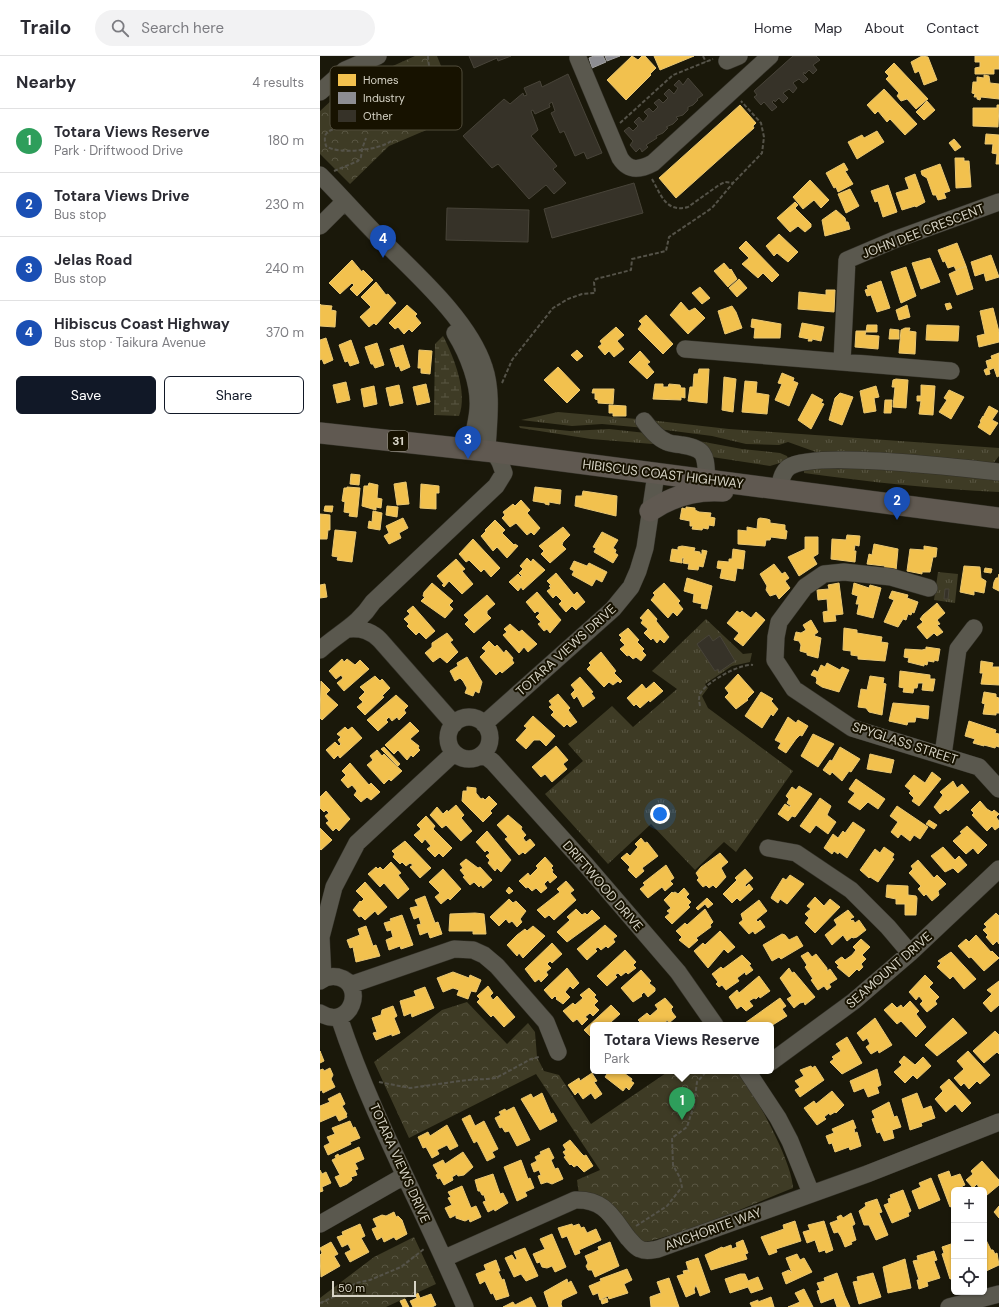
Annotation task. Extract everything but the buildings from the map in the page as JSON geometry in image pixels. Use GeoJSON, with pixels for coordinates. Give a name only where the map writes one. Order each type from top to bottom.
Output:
{"type":"FeatureCollection","features":[{"type":"Feature","properties":{"kind":"main road","name":"HIBISCUS COAST HIGHWAY"},"geometry":{"type":"LineString","coordinates":[[322,436],[484,451],[656,474],[779,488],[999,518]]}},
{"type":"Feature","properties":{"kind":"main road"},"geometry":{"type":"LineString","coordinates":[[650,511],[668,500],[682,496],[710,490],[739,492],[758,486]]}},
{"type":"Feature","properties":{"kind":"street"},"geometry":{"type":"LineString","coordinates":[[354,66],[378,56]]}},
{"type":"Feature","properties":{"kind":"street"},"geometry":{"type":"LineString","coordinates":[[577,59],[620,158],[627,166],[636,169],[653,163],[770,56]]}},
{"type":"Feature","properties":{"kind":"street"},"geometry":{"type":"LineString","coordinates":[[320,92],[330,83]]}},
{"type":"Feature","properties":{"kind":"street"},"geometry":{"type":"LineString","coordinates":[[320,650],[337,635],[349,629],[364,616],[373,602],[486,497],[496,486],[504,473],[500,462],[484,451],[476,386],[462,344],[449,323],[341,205],[322,182]]}},
{"type":"Feature","properties":{"kind":"street","name":"JOHN DEE CRESCENT"},"geometry":{"type":"LineString","coordinates":[[842,362],[847,260],[894,240],[999,202]]}},
{"type":"Feature","properties":{"kind":"street"},"geometry":{"type":"LineString","coordinates":[[320,226],[341,205]]}},
{"type":"Feature","properties":{"kind":"street"},"geometry":{"type":"LineString","coordinates":[[341,205],[415,274],[467,331],[477,348],[487,379],[489,413],[484,451]]}},
{"type":"Feature","properties":{"kind":"street"},"geometry":{"type":"LineString","coordinates":[[685,349],[951,371]]}},
{"type":"Feature","properties":{"kind":"street"},"geometry":{"type":"LineString","coordinates":[[644,421],[660,438],[668,443],[695,447],[700,450],[706,456],[707,480]]}},
{"type":"Feature","properties":{"kind":"street"},"geometry":{"type":"LineString","coordinates":[[779,488],[783,473],[786,469],[796,463],[807,460],[866,460],[999,472]]}},
{"type":"Feature","properties":{"kind":"street","name":"TOTARA VIEWS DRIVE"},"geometry":{"type":"LineString","coordinates":[[484,724],[613,609],[631,587],[645,548],[656,474]]}},
{"type":"Feature","properties":{"kind":"street","name":"SPYGLASS STREET"},"geometry":{"type":"LineString","coordinates":[[929,588],[891,577],[844,572],[824,574],[805,587],[779,622],[776,637],[775,660],[794,689],[852,728],[979,767],[999,789]]}},
{"type":"Feature","properties":{"kind":"street"},"geometry":{"type":"LineString","coordinates":[[943,755],[958,649],[974,628]]}},
{"type":"Feature","properties":{"kind":"street"},"geometry":{"type":"LineString","coordinates":[[349,629],[368,631],[381,640],[454,724]]}},
{"type":"Feature","properties":{"kind":"street"},"geometry":{"type":"LineString","coordinates":[[466,718],[479,720],[484,724],[487,728],[490,739],[483,754],[472,759],[459,756],[454,753],[451,748],[449,736],[454,724],[466,718]]}},
{"type":"Feature","properties":{"kind":"street"},"geometry":{"type":"LineString","coordinates":[[320,1013],[327,1017],[339,1017],[346,1013],[353,1001],[350,985],[340,977],[333,976],[322,980],[321,937],[334,887],[357,843],[454,753]]}},
{"type":"Feature","properties":{"kind":"street","name":"DRIFTWOOD DRIVE"},"geometry":{"type":"LineString","coordinates":[[483,754],[493,762],[601,882],[678,972],[713,1022]]}},
{"type":"Feature","properties":{"kind":"street"},"geometry":{"type":"LineString","coordinates":[[768,848],[796,853],[851,890],[888,927],[910,953]]}},
{"type":"Feature","properties":{"kind":"street","name":"SEAMOUNT DRIVE"},"geometry":{"type":"LineString","coordinates":[[774,1060],[854,1001],[910,953],[999,869]]}},
{"type":"Feature","properties":{"kind":"street"},"geometry":{"type":"LineString","coordinates":[[350,985],[454,949],[473,950],[484,955],[497,966],[546,1022],[558,1052]]}},
{"type":"Feature","properties":{"kind":"street","name":"TOTARA VIEWS DRIVE"},"geometry":{"type":"LineString","coordinates":[[339,1017],[352,1055],[404,1176],[445,1258],[465,1307]]}},
{"type":"Feature","properties":{"kind":"street"},"geometry":{"type":"LineString","coordinates":[[753,1074],[790,1141],[811,1193]]}},
{"type":"Feature","properties":{"kind":"street","name":"ANCHORITE WAY"},"geometry":{"type":"LineString","coordinates":[[445,1258],[575,1200],[589,1200],[604,1208],[614,1218],[634,1245],[640,1249],[649,1251],[658,1249],[867,1174],[999,1122]]}},
{"type":"Feature","properties":{"kind":"street"},"geometry":{"type":"LineString","coordinates":[[320,1224],[404,1176]]}},
{"type":"Feature","properties":{"kind":"street"},"geometry":{"type":"LineString","coordinates":[[949,1307],[999,1294]]}},
{"type":"Feature","properties":{"kind":"path"},"geometry":{"type":"LineString","coordinates":[[428,56],[429,66]]}},
{"type":"Feature","properties":{"kind":"path"},"geometry":{"type":"LineString","coordinates":[[704,56],[706,62]]}},
{"type":"Feature","properties":{"kind":"path"},"geometry":{"type":"LineString","coordinates":[[611,138],[619,134],[619,124],[673,75],[706,62],[729,58]]}},
{"type":"Feature","properties":{"kind":"path"},"geometry":{"type":"LineString","coordinates":[[487,379],[500,386],[504,381],[512,360],[553,308],[568,299],[582,294],[595,292],[594,282],[596,279],[627,272],[630,270],[632,259],[666,251],[669,237],[712,208],[733,182],[762,153],[764,137],[761,123],[732,91]]}},
{"type":"Feature","properties":{"kind":"path"},"geometry":{"type":"LineString","coordinates":[[334,130],[326,134],[326,146],[331,150],[347,152],[386,145],[391,141]]}},
{"type":"Feature","properties":{"kind":"path"},"geometry":{"type":"LineString","coordinates":[[322,182],[336,169],[358,161],[361,157],[366,138]]}},
{"type":"Feature","properties":{"kind":"path"},"geometry":{"type":"LineString","coordinates":[[644,167],[664,202],[672,206],[684,208],[688,207],[719,184],[733,182]]}},
{"type":"Feature","properties":{"kind":"path"},"geometry":{"type":"LineString","coordinates":[[700,706],[698,698],[702,690],[732,670],[753,665]]}},
{"type":"Feature","properties":{"kind":"path"},"geometry":{"type":"LineString","coordinates":[[376,1082],[410,1088],[467,1080],[496,1078],[531,1059],[539,1057]]}},
{"type":"Feature","properties":{"kind":"path"},"geometry":{"type":"LineString","coordinates":[[634,1228],[667,1206],[682,1187],[680,1178],[673,1165],[672,1138],[687,1127],[694,1105],[697,1082],[704,1074]]}},
{"type":"Feature","properties":{"kind":"path"},"geometry":{"type":"LineString","coordinates":[[320,1303],[340,1294],[356,1283],[370,1280],[401,1267],[427,1247]]}},
{"type":"Feature","properties":{"kind":"green space"},"geometry":{"type":"Polygon","coordinates":[[[415,56],[437,56],[441,66],[393,66],[415,56]]]}},
{"type":"Feature","properties":{"kind":"green space"},"geometry":{"type":"Polygon","coordinates":[[[330,102],[330,130],[426,130],[389,146],[350,184],[320,154],[320,111],[330,102]]]}},
{"type":"Feature","properties":{"kind":"green space"},"geometry":{"type":"Polygon","coordinates":[[[443,336],[455,364],[461,386],[462,397],[459,416],[434,415],[435,344],[443,336]]]}},
{"type":"Feature","properties":{"kind":"green space"},"geometry":{"type":"Polygon","coordinates":[[[558,412],[637,419],[645,428],[602,424],[572,426],[521,420],[558,412]]]}},
{"type":"Feature","properties":{"kind":"green space"},"geometry":{"type":"Polygon","coordinates":[[[649,420],[729,429],[999,448],[999,456],[992,465],[861,452],[816,452],[788,442],[779,445],[746,444],[712,436],[658,429],[649,420]]]}},
{"type":"Feature","properties":{"kind":"green space"},"geometry":{"type":"Polygon","coordinates":[[[519,426],[570,431],[609,429],[646,433],[665,445],[591,439],[520,428],[519,426]]]}},
{"type":"Feature","properties":{"kind":"green space"},"geometry":{"type":"Polygon","coordinates":[[[661,434],[742,449],[780,453],[787,456],[790,463],[780,463],[770,466],[712,457],[661,434]]]}},
{"type":"Feature","properties":{"kind":"green space"},"geometry":{"type":"Polygon","coordinates":[[[804,469],[918,469],[999,475],[999,492],[926,487],[853,479],[804,473],[804,469]]]}},
{"type":"Feature","properties":{"kind":"green space"},"geometry":{"type":"Polygon","coordinates":[[[938,572],[958,574],[955,603],[934,600],[938,572]]]}},
{"type":"Feature","properties":{"kind":"green space"},"geometry":{"type":"Polygon","coordinates":[[[706,619],[743,654],[752,653],[750,662],[732,666],[705,684],[708,688],[702,696],[708,708],[793,771],[736,852],[724,842],[695,870],[651,824],[608,864],[545,794],[583,761],[568,744],[612,706],[633,727],[677,689],[652,671],[706,619]]]}},
{"type":"Feature","properties":{"kind":"green space"},"geometry":{"type":"Polygon","coordinates":[[[467,1002],[507,1044],[528,1023],[535,1032],[537,1057],[544,1071],[559,1075],[591,1124],[665,1074],[741,1074],[763,1111],[780,1145],[791,1176],[793,1188],[681,1232],[642,1243],[579,1195],[577,1180],[600,1170],[536,1074],[409,1138],[374,1062],[442,1010],[467,1002]]]}},
{"type":"Feature","properties":{"kind":"green space"},"geometry":{"type":"Polygon","coordinates":[[[414,1237],[436,1284],[386,1307],[320,1307],[320,1298],[374,1257],[414,1237]]]}},
{"type":"Feature","properties":{"kind":"place","name":"Hibiscus Coast Highway"},"geometry":{"type":"Point","coordinates":[383,258]}},
{"type":"Feature","properties":{"kind":"place","name":"Jelas Road"},"geometry":{"type":"Point","coordinates":[468,459]}},
{"type":"Feature","properties":{"kind":"place","name":"Totara Views Drive"},"geometry":{"type":"Point","coordinates":[897,520]}},
{"type":"Feature","properties":{"kind":"place","name":"Totara Views Reserve"},"geometry":{"type":"Point","coordinates":[682,1120]}}]}
